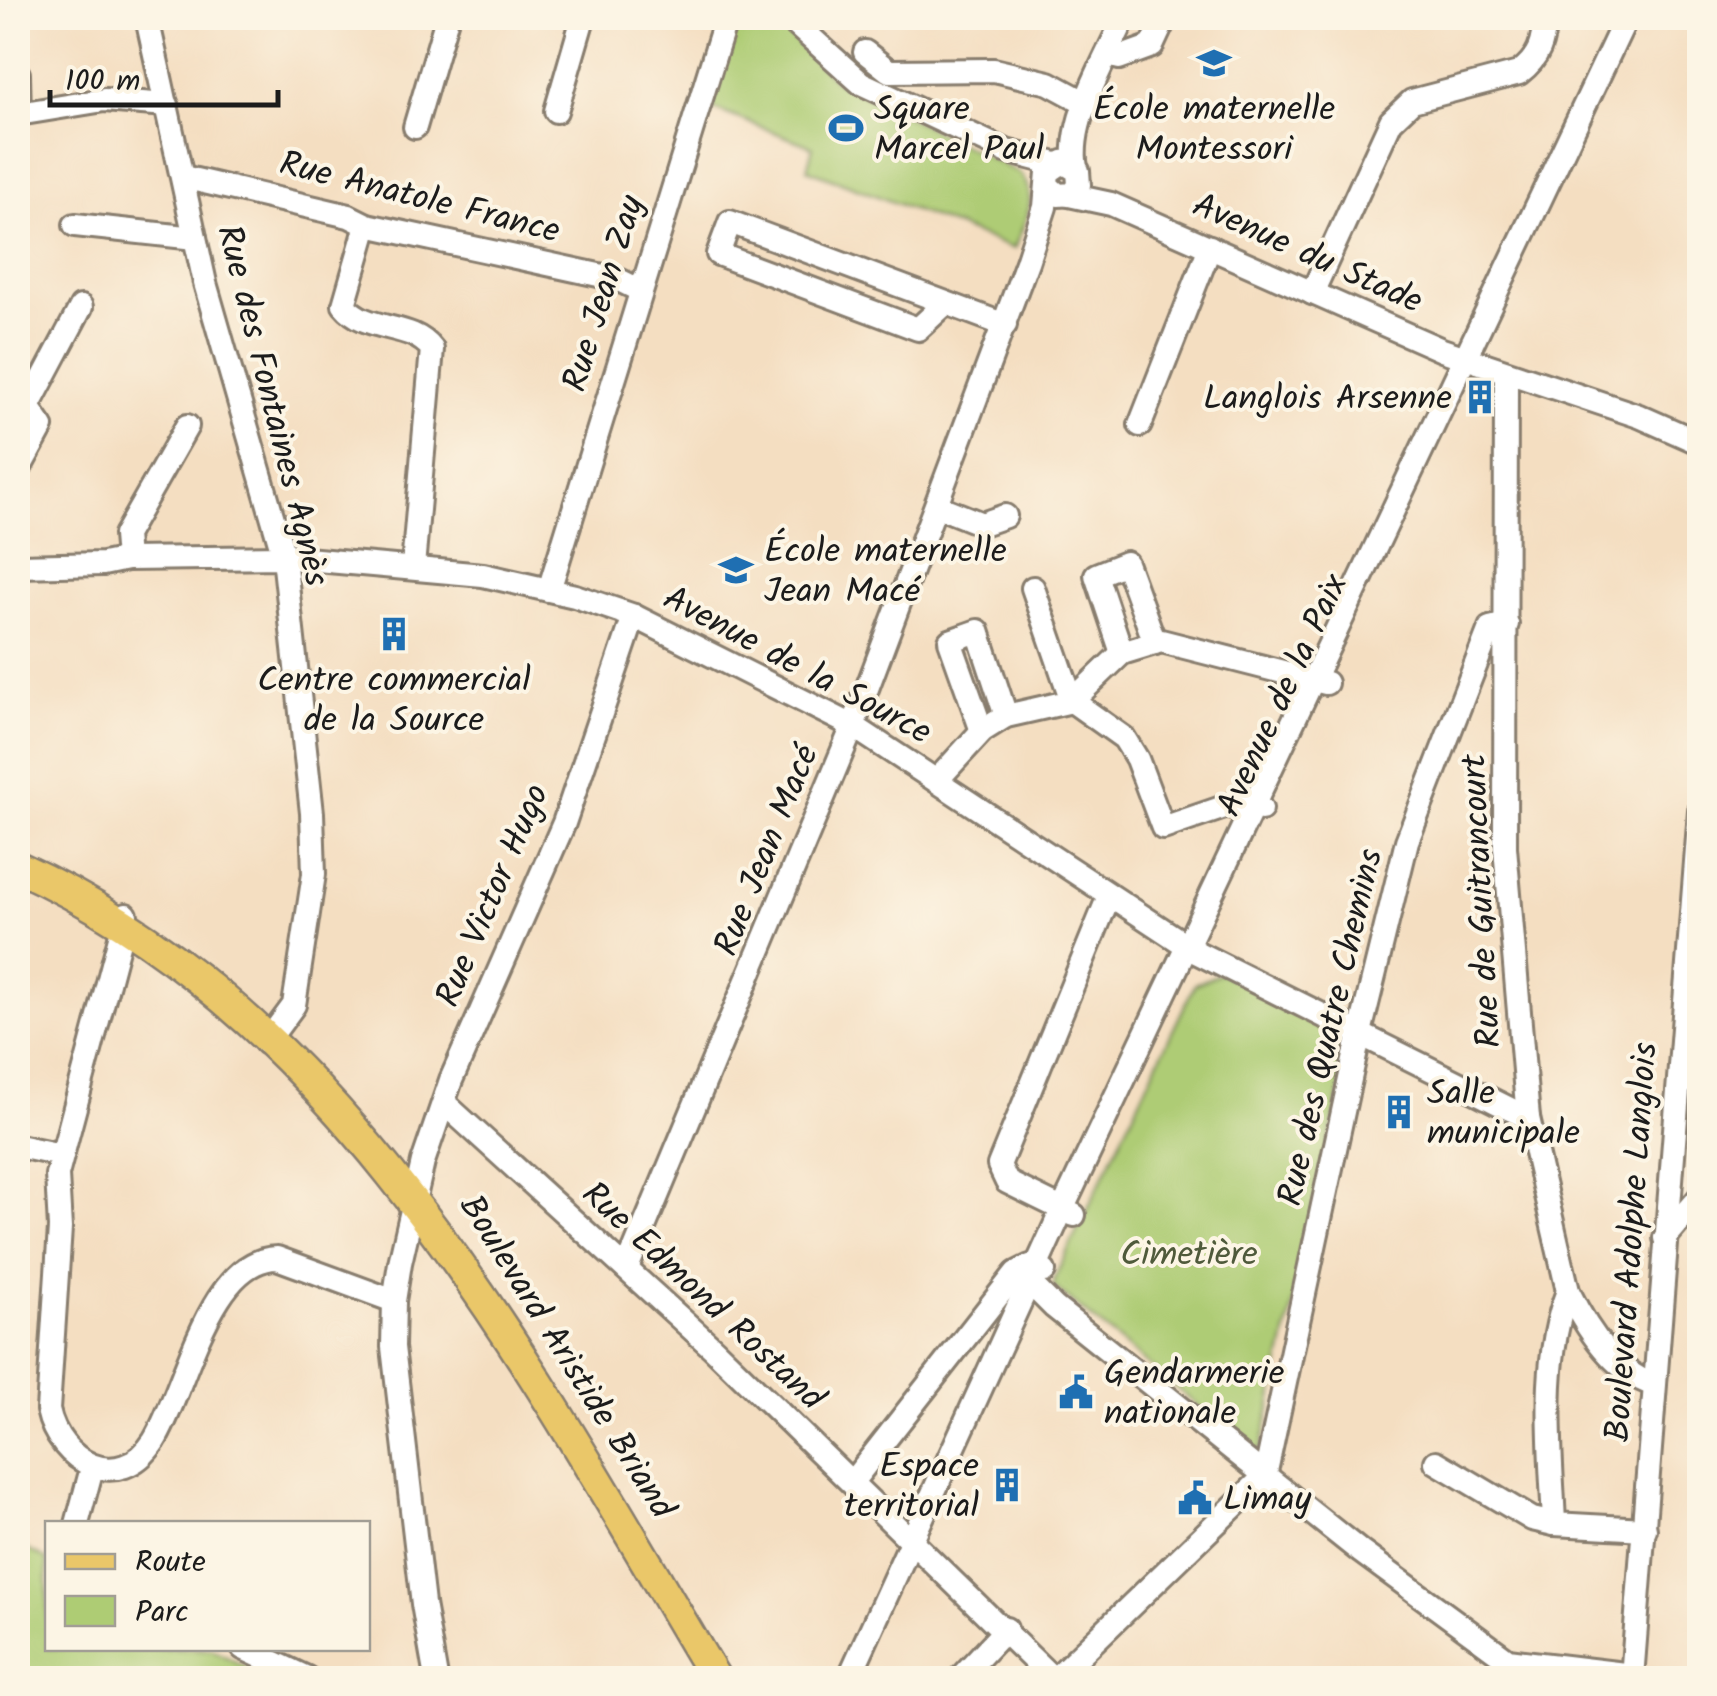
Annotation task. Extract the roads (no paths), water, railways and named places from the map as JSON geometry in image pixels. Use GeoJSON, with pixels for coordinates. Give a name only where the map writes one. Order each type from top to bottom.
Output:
{"type":"FeatureCollection","features":[{"type":"Feature","properties":{"kind":"main road","name":"Boulevard Aristide Briand"},"geometry":{"type":"LineString","coordinates":[[18,851],[124,920],[270,1039],[417,1195],[710,1669]]}},
{"type":"Feature","properties":{"kind":"main road","name":"Boulevard Aristide Briand"},"geometry":{"type":"LineString","coordinates":[[18,867],[124,920]]}},
{"type":"Feature","properties":{"kind":"street","name":"Rue des Fontaines Agnès"},"geometry":{"type":"LineString","coordinates":[[147,18],[195,238],[284,557],[314,863],[294,1005],[270,1039]]}},
{"type":"Feature","properties":{"kind":"street"},"geometry":{"type":"LineString","coordinates":[[414,128],[447,18]]}},
{"type":"Feature","properties":{"kind":"street"},"geometry":{"type":"LineString","coordinates":[[556,111],[584,18]]}},
{"type":"Feature","properties":{"kind":"street","name":"Rue Jean Zay"},"geometry":{"type":"LineString","coordinates":[[549,590],[726,18]]}},
{"type":"Feature","properties":{"kind":"street","name":"Avenue du Stade"},"geometry":{"type":"LineString","coordinates":[[789,18],[862,83],[1111,204],[1472,361],[1639,416],[1700,443]]}},
{"type":"Feature","properties":{"kind":"street","name":"Rue Jean Macé"},"geometry":{"type":"LineString","coordinates":[[628,1268],[854,726],[1038,230],[1124,18]]}},
{"type":"Feature","properties":{"kind":"street"},"geometry":{"type":"LineString","coordinates":[[1108,55],[1119,58],[1152,46],[1165,18]]}},
{"type":"Feature","properties":{"kind":"street"},"geometry":{"type":"LineString","coordinates":[[1312,293],[1391,121],[1405,104],[1519,73],[1533,62],[1544,42],[1545,18]]}},
{"type":"Feature","properties":{"kind":"street","name":"Avenue de la Paix"},"geometry":{"type":"LineString","coordinates":[[1472,361],[1626,18]]}},
{"type":"Feature","properties":{"kind":"street","name":"Avenue de la Paix"},"geometry":{"type":"LineString","coordinates":[[849,1678],[1259,808],[1640,18]]}},
{"type":"Feature","properties":{"kind":"street"},"geometry":{"type":"LineString","coordinates":[[865,52],[889,71],[994,70],[1049,83],[1085,112]]}},
{"type":"Feature","properties":{"kind":"street"},"geometry":{"type":"LineString","coordinates":[[18,74],[18,114],[104,100],[167,105]]}},
{"type":"Feature","properties":{"kind":"street","name":"Rue Anatole France"},"geometry":{"type":"LineString","coordinates":[[183,178],[240,188],[366,225],[617,279],[639,290]]}},
{"type":"Feature","properties":{"kind":"street"},"geometry":{"type":"LineString","coordinates":[[946,303],[918,328],[718,254],[730,222],[1005,325]]}},
{"type":"Feature","properties":{"kind":"street"},"geometry":{"type":"LineString","coordinates":[[75,224],[195,238]]}},
{"type":"Feature","properties":{"kind":"street"},"geometry":{"type":"LineString","coordinates":[[366,225],[344,305],[358,322],[422,336],[432,349],[412,567]]}},
{"type":"Feature","properties":{"kind":"street"},"geometry":{"type":"LineString","coordinates":[[1140,424],[1210,247]]}},
{"type":"Feature","properties":{"kind":"street"},"geometry":{"type":"LineString","coordinates":[[18,471],[42,427],[28,407],[81,307]]}},
{"type":"Feature","properties":{"kind":"street","name":"Rue de Guitrancourt"},"geometry":{"type":"LineString","coordinates":[[1506,372],[1505,846],[1528,1118],[1568,1292],[1624,1372],[1652,1384]]}},
{"type":"Feature","properties":{"kind":"street"},"geometry":{"type":"LineString","coordinates":[[128,559],[125,535],[187,426]]}},
{"type":"Feature","properties":{"kind":"street"},"geometry":{"type":"LineString","coordinates":[[937,506],[982,524],[1006,516]]}},
{"type":"Feature","properties":{"kind":"street","name":"Avenue de la Source"},"geometry":{"type":"LineString","coordinates":[[18,566],[103,564],[128,559],[284,557],[412,567],[482,575],[634,616],[854,726],[1192,950],[1528,1118]]}},
{"type":"Feature","properties":{"kind":"street"},"geometry":{"type":"LineString","coordinates":[[1122,653],[1096,575],[1126,563],[1154,643]]}},
{"type":"Feature","properties":{"kind":"street"},"geometry":{"type":"LineString","coordinates":[[1033,588],[1072,701],[1124,738],[1137,759],[1164,828],[1244,800],[1259,808]]}},
{"type":"Feature","properties":{"kind":"street","name":"Rue Victor Hugo"},"geometry":{"type":"LineString","coordinates":[[436,1678],[401,1416],[394,1301],[417,1195],[444,1103],[485,996],[564,823],[634,616]]}},
{"type":"Feature","properties":{"kind":"street","name":"Rue des Quatre Chemins"},"geometry":{"type":"LineString","coordinates":[[1265,1476],[1359,1036],[1407,841],[1490,628],[1506,624]]}},
{"type":"Feature","properties":{"kind":"street"},"geometry":{"type":"LineString","coordinates":[[982,731],[950,641],[978,631],[1006,716]]}},
{"type":"Feature","properties":{"kind":"street"},"geometry":{"type":"LineString","coordinates":[[938,779],[982,731],[1006,716],[1072,701],[1122,653],[1154,643],[1320,681]]}},
{"type":"Feature","properties":{"kind":"street","name":"Boulevard Adolphe Langlois"},"geometry":{"type":"LineString","coordinates":[[1632,1676],[1700,811]]}},
{"type":"Feature","properties":{"kind":"street"},"geometry":{"type":"LineString","coordinates":[[1068,1213],[1007,1182],[999,1165],[1108,896]]}},
{"type":"Feature","properties":{"kind":"street"},"geometry":{"type":"LineString","coordinates":[[124,920],[61,1156],[48,1410],[63,1449],[92,1468],[132,1460],[154,1440],[198,1338],[244,1266],[258,1258],[277,1258],[394,1301]]}},
{"type":"Feature","properties":{"kind":"street","name":"Rue Edmond Rostand"},"geometry":{"type":"LineString","coordinates":[[444,1103],[628,1268],[1054,1678]]}},
{"type":"Feature","properties":{"kind":"street"},"geometry":{"type":"LineString","coordinates":[[18,1146],[61,1156]]}},
{"type":"Feature","properties":{"kind":"street"},"geometry":{"type":"LineString","coordinates":[[1665,1238],[1700,1196]]}},
{"type":"Feature","properties":{"kind":"street"},"geometry":{"type":"LineString","coordinates":[[852,1482],[1023,1267],[1265,1476],[1508,1660],[1632,1676]]}},
{"type":"Feature","properties":{"kind":"street"},"geometry":{"type":"LineString","coordinates":[[1554,1524],[1550,1406],[1555,1324],[1568,1292]]}},
{"type":"Feature","properties":{"kind":"street"},"geometry":{"type":"LineString","coordinates":[[1436,1462],[1532,1519],[1554,1524],[1644,1529]]}},
{"type":"Feature","properties":{"kind":"street"},"geometry":{"type":"LineString","coordinates":[[78,1521],[92,1468]]}},
{"type":"Feature","properties":{"kind":"street"},"geometry":{"type":"LineString","coordinates":[[1054,1678],[1265,1476]]}},
{"type":"Feature","properties":{"kind":"street"},"geometry":{"type":"LineString","coordinates":[[960,1678],[1006,1630]]}},
{"type":"Feature","properties":{"kind":"street"},"geometry":{"type":"LineString","coordinates":[[249,1651],[307,1678]]}},
{"type":"Feature","properties":{"kind":"place","name":"École maternelle Montessori"},"geometry":{"type":"Point","coordinates":[1214,63]}},
{"type":"Feature","properties":{"kind":"place","name":"Square Marcel Paul"},"geometry":{"type":"Point","coordinates":[846,128]}},
{"type":"Feature","properties":{"kind":"place","name":"Langlois Arsenne"},"geometry":{"type":"Point","coordinates":[1480,397]}},
{"type":"Feature","properties":{"kind":"place","name":"École maternelle Jean Macé"},"geometry":{"type":"Point","coordinates":[736,570]}},
{"type":"Feature","properties":{"kind":"place","name":"Centre commercial de la Source"},"geometry":{"type":"Point","coordinates":[394,634]}},
{"type":"Feature","properties":{"kind":"place","name":"Salle municipale"},"geometry":{"type":"Point","coordinates":[1399,1112]}},
{"type":"Feature","properties":{"kind":"place","name":"Gendarmerie nationale"},"geometry":{"type":"Point","coordinates":[1076,1392]}},
{"type":"Feature","properties":{"kind":"place","name":"Espace territorial"},"geometry":{"type":"Point","coordinates":[1007,1485]}},
{"type":"Feature","properties":{"kind":"place","name":"Limay"},"geometry":{"type":"Point","coordinates":[1195,1498]}},
{"type":"Feature","properties":{"kind":"park label","name":"Cimetière"},"geometry":{"type":"Point","coordinates":[1189,1253]}}]}
